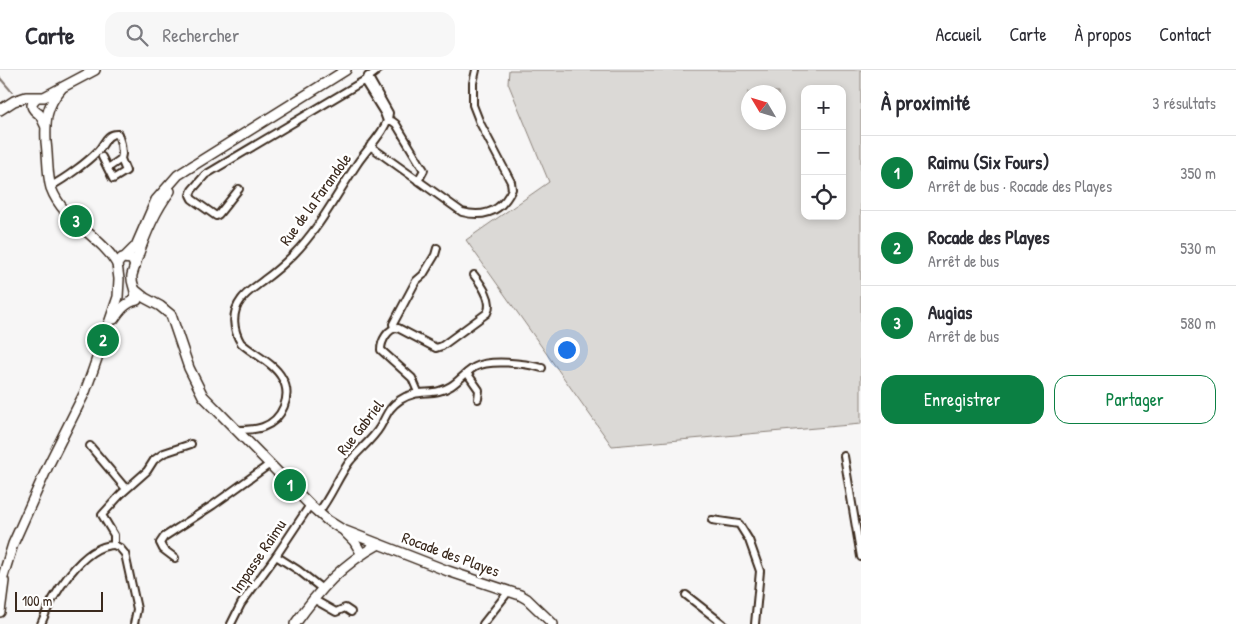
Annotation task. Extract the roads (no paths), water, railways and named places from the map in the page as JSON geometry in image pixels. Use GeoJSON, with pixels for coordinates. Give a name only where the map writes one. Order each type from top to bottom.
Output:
{"type":"FeatureCollection","features":[{"type":"Feature","properties":{"kind":"street"},"geometry":{"type":"LineString","coordinates":[[41,105],[74,81],[95,70]]}},
{"type":"Feature","properties":{"kind":"street"},"geometry":{"type":"LineString","coordinates":[[0,586],[13,544],[48,466],[85,392],[118,297],[121,259],[136,246],[156,200],[178,175],[191,166],[346,70]]}},
{"type":"Feature","properties":{"kind":"street"},"geometry":{"type":"LineString","coordinates":[[239,189],[216,216],[192,199],[190,194],[206,175],[378,70]]}},
{"type":"Feature","properties":{"kind":"street","name":"Rue de la Farandole"},"geometry":{"type":"LineString","coordinates":[[370,146],[457,209],[474,214],[490,212],[502,206],[512,189],[511,182],[476,116],[473,105],[473,83],[476,70]]}},
{"type":"Feature","properties":{"kind":"street"},"geometry":{"type":"LineString","coordinates":[[367,78],[388,109],[389,117],[387,121],[392,121],[396,124],[424,170],[418,181]]}},
{"type":"Feature","properties":{"kind":"street"},"geometry":{"type":"LineString","coordinates":[[0,110],[14,101],[23,98],[41,105]]}},
{"type":"Feature","properties":{"kind":"street"},"geometry":{"type":"LineString","coordinates":[[41,105],[51,186],[62,207],[106,250],[121,259],[132,259],[136,266]]}},
{"type":"Feature","properties":{"kind":"street","name":"Rue de la Farandole"},"geometry":{"type":"LineString","coordinates":[[236,430],[258,428],[275,420],[283,408],[286,396],[286,387],[279,374],[240,343],[237,338],[233,323],[237,306],[241,299],[277,271],[300,248],[387,121]]}},
{"type":"Feature","properties":{"kind":"street"},"geometry":{"type":"LineString","coordinates":[[51,186],[60,182],[99,154],[107,138],[112,134],[118,134],[121,144],[121,159],[126,171],[112,179],[108,168],[99,154]]}},
{"type":"Feature","properties":{"kind":"street"},"geometry":{"type":"LineString","coordinates":[[108,168],[121,159]]}},
{"type":"Feature","properties":{"kind":"street"},"geometry":{"type":"LineString","coordinates":[[106,332],[120,310],[136,296],[132,277],[138,255],[161,204],[173,186],[191,166]]}},
{"type":"Feature","properties":{"kind":"street"},"geometry":{"type":"LineString","coordinates":[[394,328],[393,324],[416,281],[423,275],[437,248]]}},
{"type":"Feature","properties":{"kind":"street"},"geometry":{"type":"LineString","coordinates":[[474,275],[482,285],[489,304],[490,309],[487,313],[442,346],[436,348],[398,328],[394,328],[390,330],[381,346],[381,350],[412,378],[418,392],[441,390],[449,387],[472,368],[483,363],[493,362],[542,368]]}},
{"type":"Feature","properties":{"kind":"street","name":"Rocade des Playes"},"geometry":{"type":"LineString","coordinates":[[135,290],[160,306],[170,315],[189,368],[203,396],[318,513],[343,530],[448,571],[509,591],[527,599],[551,623]]}},
{"type":"Feature","properties":{"kind":"street"},"geometry":{"type":"LineString","coordinates":[[118,297],[122,302],[145,298]]}},
{"type":"Feature","properties":{"kind":"street"},"geometry":{"type":"LineString","coordinates":[[467,374],[478,390],[478,398]]}},
{"type":"Feature","properties":{"kind":"street","name":"Rue Gabriel"},"geometry":{"type":"LineString","coordinates":[[318,513],[350,462],[380,427],[388,410],[409,394],[418,392]]}},
{"type":"Feature","properties":{"kind":"street"},"geometry":{"type":"LineString","coordinates":[[114,545],[114,535],[102,515],[126,489],[147,471],[154,460],[191,444]]}},
{"type":"Feature","properties":{"kind":"street"},"geometry":{"type":"LineString","coordinates":[[90,446],[126,489]]}},
{"type":"Feature","properties":{"kind":"street"},"geometry":{"type":"LineString","coordinates":[[844,456],[861,557]]}},
{"type":"Feature","properties":{"kind":"street"},"geometry":{"type":"LineString","coordinates":[[175,558],[163,549],[160,543],[164,537],[270,464]]}},
{"type":"Feature","properties":{"kind":"street","name":"Impasse Raimu"},"geometry":{"type":"LineString","coordinates":[[231,624],[241,604],[310,505]]}},
{"type":"Feature","properties":{"kind":"street"},"geometry":{"type":"LineString","coordinates":[[712,520],[739,524],[745,531],[752,546],[760,575],[755,624]]}},
{"type":"Feature","properties":{"kind":"street"},"geometry":{"type":"LineString","coordinates":[[343,530],[354,541],[361,553]]}},
{"type":"Feature","properties":{"kind":"street"},"geometry":{"type":"LineString","coordinates":[[295,624],[321,588],[372,541]]}},
{"type":"Feature","properties":{"kind":"street"},"geometry":{"type":"LineString","coordinates":[[41,624],[55,594],[72,572],[99,548],[106,545],[114,545],[125,554],[138,609],[134,624]]}},
{"type":"Feature","properties":{"kind":"street"},"geometry":{"type":"LineString","coordinates":[[276,556],[321,588]]}},
{"type":"Feature","properties":{"kind":"street"},"geometry":{"type":"LineString","coordinates":[[0,612],[4,576]]}},
{"type":"Feature","properties":{"kind":"street"},"geometry":{"type":"LineString","coordinates":[[483,624],[509,591]]}},
{"type":"Feature","properties":{"kind":"street"},"geometry":{"type":"LineString","coordinates":[[686,595],[723,624]]}},
{"type":"Feature","properties":{"kind":"street"},"geometry":{"type":"LineString","coordinates":[[313,599],[336,612],[344,608],[351,612]]}},
{"type":"Feature","properties":{"kind":"waterway"},"geometry":{"type":"LineString","coordinates":[[0,78],[12,92]]}},
{"type":"Feature","properties":{"kind":"place","name":"Augias"},"geometry":{"type":"Point","coordinates":[76,221]}},
{"type":"Feature","properties":{"kind":"place","name":"Rocade des Playes"},"geometry":{"type":"Point","coordinates":[103,340]}},
{"type":"Feature","properties":{"kind":"place","name":"Raimu (Six Fours)"},"geometry":{"type":"Point","coordinates":[290,485]}}]}
